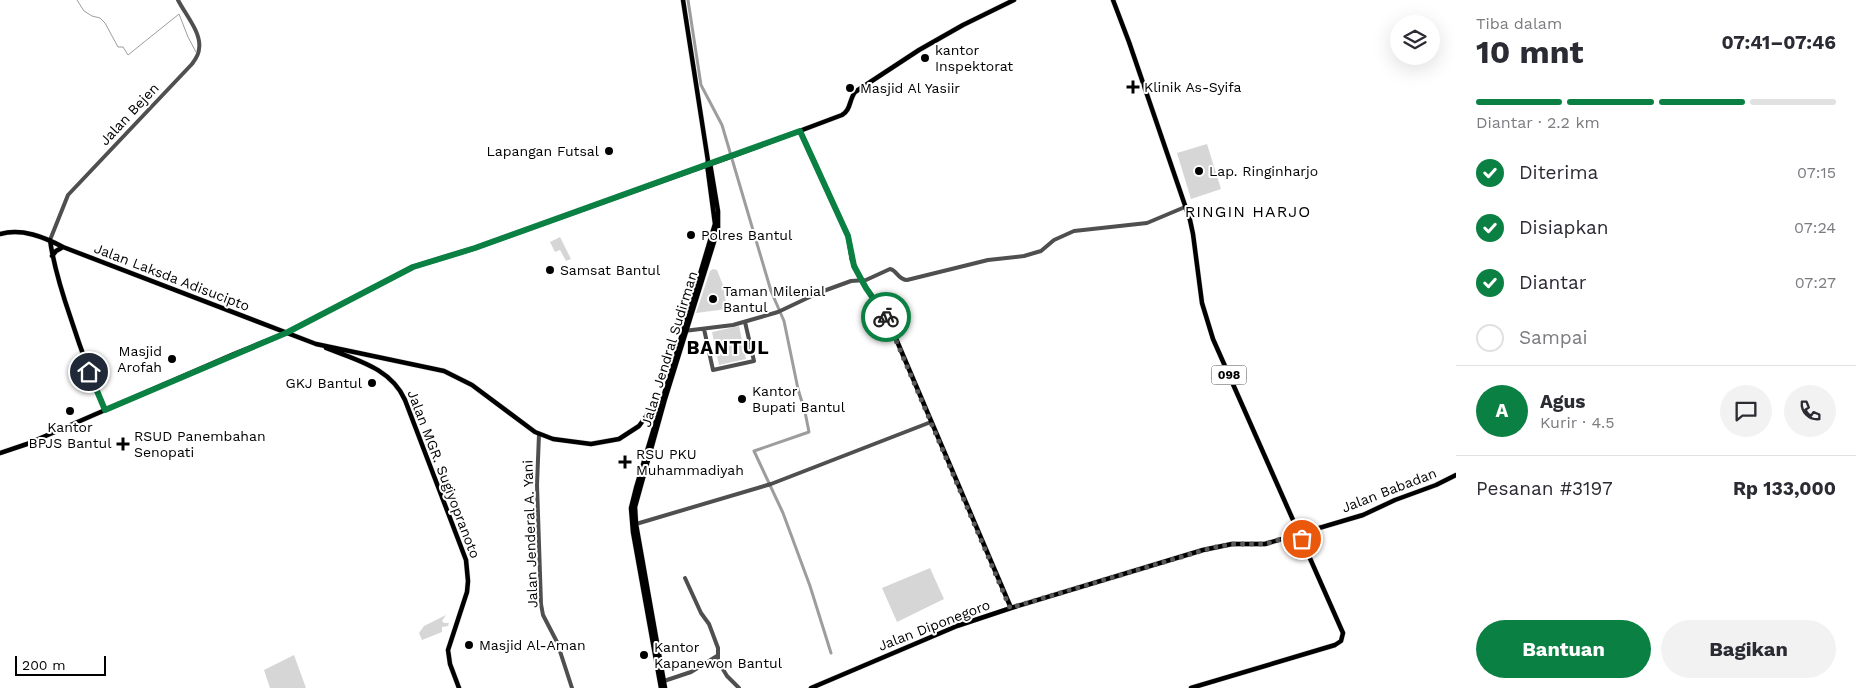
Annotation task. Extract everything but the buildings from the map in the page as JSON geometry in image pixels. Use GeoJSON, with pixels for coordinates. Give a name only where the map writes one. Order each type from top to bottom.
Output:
{"type":"FeatureCollection","features":[{"type":"Feature","properties":{"kind":"main road","name":"Jalan Jendral Sudirman"},"geometry":{"type":"LineString","coordinates":[[661,688],[636,524],[635,504],[661,400],[718,227],[718,210],[683,0]]}},
{"type":"Feature","properties":{"kind":"main road"},"geometry":{"type":"LineString","coordinates":[[0,454],[302,326],[413,267],[475,248],[709,163],[734,156],[844,114],[848,110],[854,93],[896,64],[963,25],[1014,0]]}},
{"type":"Feature","properties":{"kind":"main road","name":"098"},"geometry":{"type":"LineString","coordinates":[[1113,0],[1129,42],[1193,234],[1202,303],[1213,340],[1344,635],[1342,640],[1333,646],[1191,688]]}},
{"type":"Feature","properties":{"kind":"main road"},"geometry":{"type":"LineString","coordinates":[[800,131],[848,236],[852,260],[861,280],[886,315],[1010,608]]}},
{"type":"Feature","properties":{"kind":"main road","name":"Jalan Laksda Adisucipto"},"geometry":{"type":"LineString","coordinates":[[0,234],[16,231],[50,240],[63,247],[316,344]]}},
{"type":"Feature","properties":{"kind":"main road"},"geometry":{"type":"LineString","coordinates":[[50,240],[58,281],[89,372],[105,410]]}},
{"type":"Feature","properties":{"kind":"main road"},"geometry":{"type":"LineString","coordinates":[[52,256],[63,247]]}},
{"type":"Feature","properties":{"kind":"main road"},"geometry":{"type":"LineString","coordinates":[[301,338],[302,326]]}},
{"type":"Feature","properties":{"kind":"main road"},"geometry":{"type":"LineString","coordinates":[[270,327],[274,333],[270,340]]}},
{"type":"Feature","properties":{"kind":"main road","name":"Jalan Jendral Sudirman"},"geometry":{"type":"LineString","coordinates":[[665,688],[631,514],[632,502],[684,331]]}},
{"type":"Feature","properties":{"kind":"main road"},"geometry":{"type":"LineString","coordinates":[[316,344],[453,374],[472,385],[540,434],[559,440],[591,444],[623,437],[636,428],[658,400],[661,400]]}},
{"type":"Feature","properties":{"kind":"main road","name":"Jalan MGR. Sugiyopranoto"},"geometry":{"type":"LineString","coordinates":[[316,344],[383,372],[395,382],[405,400],[468,566],[467,592],[448,650],[450,664],[459,688]]}},
{"type":"Feature","properties":{"kind":"main road","name":"Jalan Babadan"},"geometry":{"type":"LineString","coordinates":[[1300,533],[1370,512],[1456,475]]}},
{"type":"Feature","properties":{"kind":"main road","name":"Jalan Diponegoro"},"geometry":{"type":"LineString","coordinates":[[811,688],[941,632],[1010,608],[1203,550],[1232,544],[1265,544],[1300,533]]}},
{"type":"Feature","properties":{"kind":"street","name":"Jalan Bejen"},"geometry":{"type":"LineString","coordinates":[[50,240],[68,195],[192,64],[200,50],[198,37],[178,0]]}},
{"type":"Feature","properties":{"kind":"street"},"geometry":{"type":"LineString","coordinates":[[684,331],[745,322],[779,312],[834,287],[852,281],[866,280],[891,268],[902,279],[907,280],[988,260],[1024,256],[1041,251],[1054,240],[1074,231],[1146,223],[1185,208]]}},
{"type":"Feature","properties":{"kind":"street"},"geometry":{"type":"LineString","coordinates":[[704,329],[713,370],[754,361],[745,322]]}},
{"type":"Feature","properties":{"kind":"street"},"geometry":{"type":"LineString","coordinates":[[636,524],[770,485],[931,422]]}},
{"type":"Feature","properties":{"kind":"street","name":"Jalan Jenderal A. Yani"},"geometry":{"type":"LineString","coordinates":[[540,434],[537,485],[541,604],[544,617],[558,642],[572,688]]}},
{"type":"Feature","properties":{"kind":"street"},"geometry":{"type":"LineString","coordinates":[[685,578],[701,613],[709,624],[718,648],[717,656],[724,671],[739,688]]}},
{"type":"Feature","properties":{"kind":"street"},"geometry":{"type":"LineString","coordinates":[[664,681],[690,672],[717,656]]}},
{"type":"Feature","properties":{"kind":"shaded area","name":"Lap. Ringinharjo"},"geometry":{"type":"Polygon","coordinates":[[[1207,144],[1221,189],[1191,199],[1177,153],[1207,144]]]}},
{"type":"Feature","properties":{"kind":"shaded area"},"geometry":{"type":"Polygon","coordinates":[[[560,237],[571,259],[566,261],[560,250],[555,252],[550,242],[560,237]]]}},
{"type":"Feature","properties":{"kind":"shaded area","name":"Taman Milenial Bantul"},"geometry":{"type":"Polygon","coordinates":[[[713,269],[717,270],[723,285],[727,309],[696,313],[710,271],[713,269]]]}},
{"type":"Feature","properties":{"kind":"shaded area"},"geometry":{"type":"Polygon","coordinates":[[[739,326],[746,359],[719,365],[712,332],[739,326]]]}},
{"type":"Feature","properties":{"kind":"shaded area"},"geometry":{"type":"Polygon","coordinates":[[[930,568],[944,599],[897,622],[882,588],[930,568]]]}},
{"type":"Feature","properties":{"kind":"shaded area"},"geometry":{"type":"Polygon","coordinates":[[[446,615],[442,621],[449,623],[448,626],[442,627],[442,632],[422,640],[419,633],[424,626],[446,615]]]}},
{"type":"Feature","properties":{"kind":"shaded area"},"geometry":{"type":"Polygon","coordinates":[[[294,655],[306,688],[270,688],[264,670],[294,655]]]}},
{"type":"Feature","properties":{"kind":"waterway"},"geometry":{"type":"LineString","coordinates":[[77,0],[84,11],[100,18],[105,23],[118,47],[123,47],[128,55],[179,14],[196,52]]}},
{"type":"Feature","properties":{"kind":"waterway"},"geometry":{"type":"LineString","coordinates":[[688,0],[701,85],[722,125],[771,291],[784,321],[809,432],[754,451],[783,513],[810,586],[831,653]]}},
{"type":"Feature","properties":{"kind":"way so far"},"geometry":{"type":"LineString","coordinates":[[886,317],[1010,608],[1211,548],[1232,544],[1265,544],[1300,533],[1302,539]]}},
{"type":"Feature","properties":{"kind":"place","name":"kantor Inspektorat"},"geometry":{"type":"Point","coordinates":[925,58]}},
{"type":"Feature","properties":{"kind":"place","name":"Klinik As-Syifa"},"geometry":{"type":"Point","coordinates":[1133,87]}},
{"type":"Feature","properties":{"kind":"place","name":"Masjid Al Yasiir"},"geometry":{"type":"Point","coordinates":[850,88]}},
{"type":"Feature","properties":{"kind":"place","name":"Lapangan Futsal"},"geometry":{"type":"Point","coordinates":[609,151]}},
{"type":"Feature","properties":{"kind":"place","name":"Lap. Ringinharjo"},"geometry":{"type":"Point","coordinates":[1199,171]}},
{"type":"Feature","properties":{"kind":"place","name":"Polres Bantul"},"geometry":{"type":"Point","coordinates":[691,235]}},
{"type":"Feature","properties":{"kind":"place","name":"Samsat Bantul"},"geometry":{"type":"Point","coordinates":[550,270]}},
{"type":"Feature","properties":{"kind":"place","name":"Taman Milenial Bantul"},"geometry":{"type":"Point","coordinates":[713,299]}},
{"type":"Feature","properties":{"kind":"place","name":"Masjid Arofah"},"geometry":{"type":"Point","coordinates":[172,359]}},
{"type":"Feature","properties":{"kind":"place","name":"GKJ Bantul"},"geometry":{"type":"Point","coordinates":[372,383]}},
{"type":"Feature","properties":{"kind":"place","name":"Kantor Bupati Bantul"},"geometry":{"type":"Point","coordinates":[742,399]}},
{"type":"Feature","properties":{"kind":"place","name":"Kantor BPJS Bantul"},"geometry":{"type":"Point","coordinates":[70,411]}},
{"type":"Feature","properties":{"kind":"place","name":"RSUD Panembahan Senopati"},"geometry":{"type":"Point","coordinates":[123,444]}},
{"type":"Feature","properties":{"kind":"place","name":"RSU PKU Muhammadiyah"},"geometry":{"type":"Point","coordinates":[625,462]}},
{"type":"Feature","properties":{"kind":"place","name":"Masjid Al-Aman"},"geometry":{"type":"Point","coordinates":[469,645]}},
{"type":"Feature","properties":{"kind":"place","name":"Kantor Kapanewon Bantul"},"geometry":{"type":"Point","coordinates":[644,655]}},
{"type":"Feature","properties":{"kind":"district","name":"RINGIN HARJO"},"geometry":{"type":"Point","coordinates":[1248,211]}},
{"type":"Feature","properties":{"kind":"district","name":"BANTUL"},"geometry":{"type":"Point","coordinates":[728,347]}},
{"type":"Feature","properties":{"kind":"route"},"geometry":{"type":"LineString","coordinates":[[89,372],[105,410],[286,333],[380,285],[407,269],[475,248],[800,131],[848,236],[854,266],[871,297],[886,317]]}}]}
